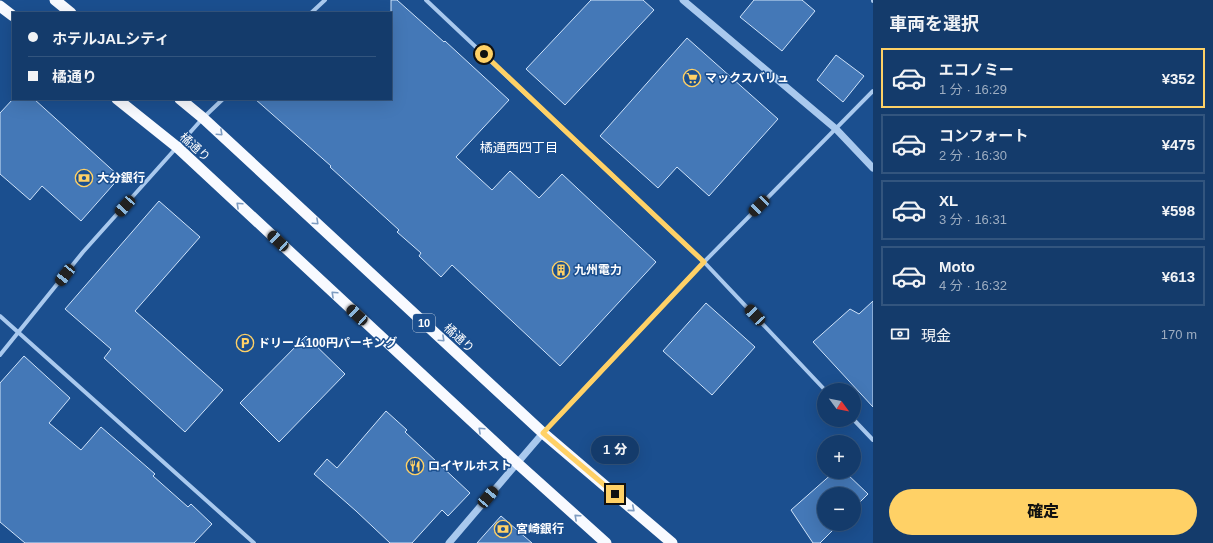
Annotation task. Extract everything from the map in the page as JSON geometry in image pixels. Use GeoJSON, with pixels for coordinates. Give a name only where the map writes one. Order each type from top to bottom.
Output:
{"type":"FeatureCollection","features":[{"type":"Feature","properties":{"kind":"highway"},"geometry":{"type":"LineString","coordinates":[[55,0],[70,12]]}},
{"type":"Feature","properties":{"kind":"highway"},"geometry":{"type":"LineString","coordinates":[[0,6],[12,15]]}},
{"type":"Feature","properties":{"kind":"highway","name":"橘通り"},"geometry":{"type":"LineString","coordinates":[[118,100],[177,147],[517,463],[606,543]]}},
{"type":"Feature","properties":{"kind":"highway","name":"橘通り"},"geometry":{"type":"LineString","coordinates":[[181,100],[204,118],[543,433],[672,543]]}},
{"type":"Feature","properties":{"kind":"street"},"geometry":{"type":"LineString","coordinates":[[312,12],[324,0]]}},
{"type":"Feature","properties":{"kind":"street"},"geometry":{"type":"LineString","coordinates":[[426,0],[704,262],[819,383]]}},
{"type":"Feature","properties":{"kind":"street"},"geometry":{"type":"LineString","coordinates":[[683,0],[836,129],[873,168]]}},
{"type":"Feature","properties":{"kind":"street"},"geometry":{"type":"LineString","coordinates":[[449,543],[543,433],[704,262],[873,90]]}},
{"type":"Feature","properties":{"kind":"street"},"geometry":{"type":"LineString","coordinates":[[0,355],[83,252],[177,147],[222,100]]}},
{"type":"Feature","properties":{"kind":"street"},"geometry":{"type":"LineString","coordinates":[[0,316],[254,543]]}},
{"type":"Feature","properties":{"kind":"street"},"geometry":{"type":"LineString","coordinates":[[861,427],[873,440]]}},
{"type":"Feature","properties":{"kind":"building"},"geometry":{"type":"Polygon","coordinates":[[[391,0],[397,0],[444,42],[445,41],[509,100],[456,157],[492,190],[510,171],[539,198],[562,174],[656,262],[560,366],[452,265],[441,277],[419,256],[421,253],[397,232],[399,230],[330,167],[331,166],[256,100],[392,100],[391,0]]]}},
{"type":"Feature","properties":{"kind":"building"},"geometry":{"type":"Polygon","coordinates":[[[591,0],[643,0],[654,10],[565,105],[526,69],[591,0]]]}},
{"type":"Feature","properties":{"kind":"building"},"geometry":{"type":"Polygon","coordinates":[[[754,0],[802,0],[815,11],[782,51],[740,17],[754,0]]]}},
{"type":"Feature","properties":{"kind":"building","name":"マックスバリュ"},"geometry":{"type":"Polygon","coordinates":[[[687,38],[778,119],[709,196],[677,167],[658,188],[600,136],[687,38]]]}},
{"type":"Feature","properties":{"kind":"building"},"geometry":{"type":"Polygon","coordinates":[[[836,55],[864,76],[843,102],[817,80],[836,55]]]}},
{"type":"Feature","properties":{"kind":"building"},"geometry":{"type":"Polygon","coordinates":[[[12,100],[35,100],[120,177],[81,221],[42,186],[30,200],[0,174],[0,113],[12,100]]]}},
{"type":"Feature","properties":{"kind":"building"},"geometry":{"type":"Polygon","coordinates":[[[159,201],[200,237],[135,311],[223,390],[185,432],[104,358],[111,349],[65,309],[159,201]]]}},
{"type":"Feature","properties":{"kind":"building"},"geometry":{"type":"Polygon","coordinates":[[[873,301],[873,407],[861,394],[861,383],[851,383],[813,342],[850,309],[859,314],[873,301]]]}},
{"type":"Feature","properties":{"kind":"building"},"geometry":{"type":"Polygon","coordinates":[[[706,303],[755,347],[712,395],[663,351],[706,303]]]}},
{"type":"Feature","properties":{"kind":"building"},"geometry":{"type":"Polygon","coordinates":[[[306,336],[345,374],[279,442],[240,403],[306,336]]]}},
{"type":"Feature","properties":{"kind":"building"},"geometry":{"type":"Polygon","coordinates":[[[24,356],[70,398],[49,423],[81,450],[101,427],[155,474],[153,476],[188,507],[191,504],[212,524],[194,543],[25,543],[0,522],[0,383],[24,356]]]}},
{"type":"Feature","properties":{"kind":"building","name":"ロイヤルホスト"},"geometry":{"type":"Polygon","coordinates":[[[386,411],[407,430],[405,432],[470,493],[448,516],[442,510],[412,543],[390,543],[314,474],[327,459],[337,468],[386,411]]]}},
{"type":"Feature","properties":{"kind":"building"},"geometry":{"type":"Polygon","coordinates":[[[826,479],[852,479],[861,487],[817,487],[826,479]]]}},
{"type":"Feature","properties":{"kind":"building"},"geometry":{"type":"Polygon","coordinates":[[[817,487],[817,531],[832,531],[820,543],[813,543],[791,510],[817,487]]]}},
{"type":"Feature","properties":{"kind":"building"},"geometry":{"type":"Polygon","coordinates":[[[861,487],[868,494],[861,501],[861,487]]]}},
{"type":"Feature","properties":{"kind":"building","name":"宮崎銀行"},"geometry":{"type":"Polygon","coordinates":[[[501,516],[532,543],[477,543],[501,516]]]}},
{"type":"Feature","properties":{"kind":"place","name":"マックスバリュ"},"geometry":{"type":"Point","coordinates":[692,78]}},
{"type":"Feature","properties":{"kind":"place","name":"大分銀行"},"geometry":{"type":"Point","coordinates":[84,178]}},
{"type":"Feature","properties":{"kind":"place","name":"九州電力"},"geometry":{"type":"Point","coordinates":[561,270]}},
{"type":"Feature","properties":{"kind":"place","name":"ドリーム100円パーキング"},"geometry":{"type":"Point","coordinates":[245,343]}},
{"type":"Feature","properties":{"kind":"place","name":"ロイヤルホスト"},"geometry":{"type":"Point","coordinates":[415,466]}},
{"type":"Feature","properties":{"kind":"place","name":"宮崎銀行"},"geometry":{"type":"Point","coordinates":[503,529]}},
{"type":"Feature","properties":{"kind":"district","name":"橘通西四丁目"},"geometry":{"type":"Point","coordinates":[519,147]}},
{"type":"Feature","properties":{"kind":"route"},"geometry":{"type":"LineString","coordinates":[[484,54],[704,262],[543,433],[615,494]]}}]}
